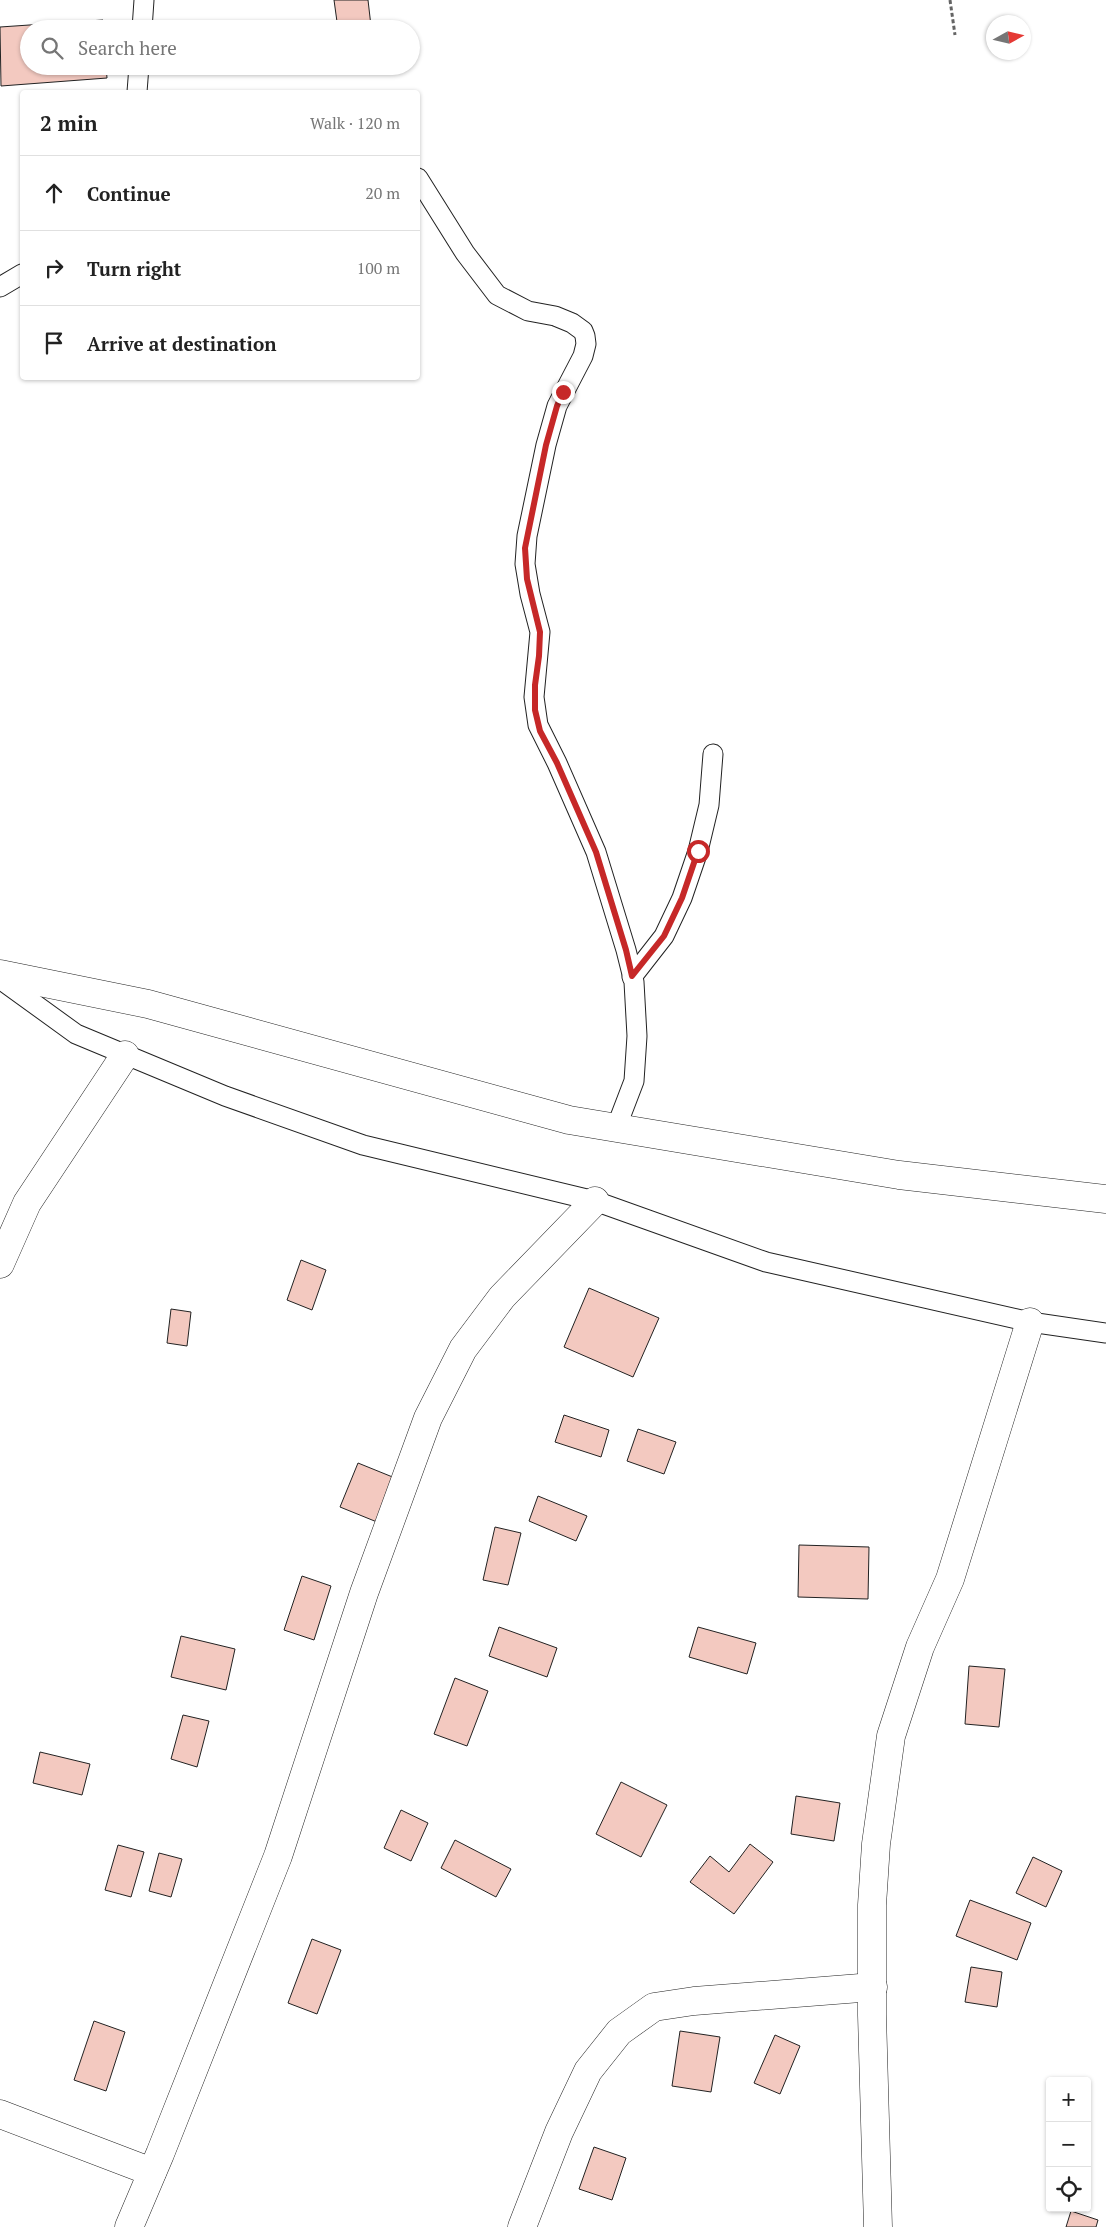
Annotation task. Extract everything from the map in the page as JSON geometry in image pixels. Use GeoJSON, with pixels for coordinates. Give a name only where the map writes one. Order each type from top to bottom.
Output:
{"type":"FeatureCollection","features":[{"type":"Feature","properties":{"kind":"street"},"geometry":{"type":"LineString","coordinates":[[0,974],[148,1004],[569,1120],[899,1175],[1106,1199]]}},
{"type":"Feature","properties":{"kind":"street"},"geometry":{"type":"LineString","coordinates":[[0,1264],[27,1204],[125,1055]]}},
{"type":"Feature","properties":{"kind":"street"},"geometry":{"type":"LineString","coordinates":[[128,2227],[152,2172],[278,1856],[364,1593],[428,1418],[463,1349],[502,1297],[595,1201]]}},
{"type":"Feature","properties":{"kind":"street"},"geometry":{"type":"LineString","coordinates":[[878,2227],[872,1905],[876,1844],[891,1736],[920,1647],[950,1580],[1030,1322]]}},
{"type":"Feature","properties":{"kind":"street"},"geometry":{"type":"LineString","coordinates":[[522,2227],[559,2132],[588,2071],[619,2032],[654,2007],[694,2001],[873,1987]]}},
{"type":"Feature","properties":{"kind":"street"},"geometry":{"type":"LineString","coordinates":[[0,2114],[152,2172]]}},
{"type":"Feature","properties":{"kind":"lane"},"geometry":{"type":"LineString","coordinates":[[143,20],[144,0]]}},
{"type":"Feature","properties":{"kind":"lane"},"geometry":{"type":"LineString","coordinates":[[137,90],[138,75]]}},
{"type":"Feature","properties":{"kind":"lane"},"geometry":{"type":"LineString","coordinates":[[420,181],[465,254],[497,295],[528,311],[555,316],[572,323],[583,331],[585,336],[586,344],[583,356],[557,406],[548,438],[525,548],[527,579],[540,632],[535,685],[535,710],[540,731],[557,763],[596,852],[632,976],[637,1036],[634,1081],[616,1128]]}},
{"type":"Feature","properties":{"kind":"lane"},"geometry":{"type":"LineString","coordinates":[[0,287],[20,275]]}},
{"type":"Feature","properties":{"kind":"lane"},"geometry":{"type":"LineString","coordinates":[[632,976],[664,936],[682,898],[698,851],[709,805],[713,754]]}},
{"type":"Feature","properties":{"kind":"lane"},"geometry":{"type":"LineString","coordinates":[[0,979],[76,1034],[225,1096],[363,1145],[595,1201],[766,1262],[1030,1322],[1106,1333]]}},
{"type":"Feature","properties":{"kind":"path"},"geometry":{"type":"LineString","coordinates":[[950,0],[955,35]]}},
{"type":"Feature","properties":{"kind":"building"},"geometry":{"type":"Polygon","coordinates":[[[334,0],[368,0],[370,20],[337,20],[334,0]]]}},
{"type":"Feature","properties":{"kind":"building"},"geometry":{"type":"Polygon","coordinates":[[[20,26],[20,75],[107,75],[107,78],[1,86],[0,27],[20,26]]]}},
{"type":"Feature","properties":{"kind":"building"},"geometry":{"type":"Polygon","coordinates":[[[301,1260],[326,1270],[312,1310],[287,1300],[301,1260]]]}},
{"type":"Feature","properties":{"kind":"building"},"geometry":{"type":"Polygon","coordinates":[[[589,1288],[659,1318],[633,1377],[564,1347],[589,1288]]]}},
{"type":"Feature","properties":{"kind":"building"},"geometry":{"type":"Polygon","coordinates":[[[171,1309],[191,1312],[187,1346],[167,1343],[171,1309]]]}},
{"type":"Feature","properties":{"kind":"building"},"geometry":{"type":"Polygon","coordinates":[[[564,1415],[609,1430],[601,1457],[555,1442],[564,1415]]]}},
{"type":"Feature","properties":{"kind":"building"},"geometry":{"type":"Polygon","coordinates":[[[638,1429],[676,1442],[664,1474],[627,1461],[638,1429]]]}},
{"type":"Feature","properties":{"kind":"building"},"geometry":{"type":"Polygon","coordinates":[[[358,1463],[395,1478],[377,1522],[340,1507],[358,1463]]]}},
{"type":"Feature","properties":{"kind":"building"},"geometry":{"type":"Polygon","coordinates":[[[538,1496],[587,1516],[576,1541],[529,1521],[538,1496]]]}},
{"type":"Feature","properties":{"kind":"building"},"geometry":{"type":"Polygon","coordinates":[[[495,1527],[521,1533],[508,1585],[483,1580],[495,1527]]]}},
{"type":"Feature","properties":{"kind":"building"},"geometry":{"type":"Polygon","coordinates":[[[799,1545],[869,1547],[868,1599],[798,1597],[799,1545]]]}},
{"type":"Feature","properties":{"kind":"building"},"geometry":{"type":"Polygon","coordinates":[[[302,1576],[331,1586],[314,1640],[284,1630],[302,1576]]]}},
{"type":"Feature","properties":{"kind":"building"},"geometry":{"type":"Polygon","coordinates":[[[499,1627],[557,1648],[547,1677],[489,1656],[499,1627]]]}},
{"type":"Feature","properties":{"kind":"building"},"geometry":{"type":"Polygon","coordinates":[[[698,1627],[756,1643],[747,1674],[689,1657],[698,1627]]]}},
{"type":"Feature","properties":{"kind":"building"},"geometry":{"type":"Polygon","coordinates":[[[181,1636],[235,1649],[226,1690],[171,1677],[181,1636]]]}},
{"type":"Feature","properties":{"kind":"building"},"geometry":{"type":"Polygon","coordinates":[[[969,1666],[1005,1669],[999,1727],[965,1724],[969,1666]]]}},
{"type":"Feature","properties":{"kind":"building"},"geometry":{"type":"Polygon","coordinates":[[[455,1678],[488,1691],[467,1746],[434,1734],[455,1678]]]}},
{"type":"Feature","properties":{"kind":"building"},"geometry":{"type":"Polygon","coordinates":[[[183,1715],[209,1721],[197,1767],[171,1759],[183,1715]]]}},
{"type":"Feature","properties":{"kind":"building"},"geometry":{"type":"Polygon","coordinates":[[[40,1752],[90,1764],[82,1795],[33,1783],[40,1752]]]}},
{"type":"Feature","properties":{"kind":"building"},"geometry":{"type":"Polygon","coordinates":[[[621,1782],[667,1805],[641,1857],[596,1834],[621,1782]]]}},
{"type":"Feature","properties":{"kind":"building"},"geometry":{"type":"Polygon","coordinates":[[[796,1796],[840,1803],[834,1841],[791,1834],[796,1796]]]}},
{"type":"Feature","properties":{"kind":"building"},"geometry":{"type":"Polygon","coordinates":[[[401,1810],[428,1823],[411,1861],[384,1848],[401,1810]]]}},
{"type":"Feature","properties":{"kind":"building"},"geometry":{"type":"Polygon","coordinates":[[[455,1840],[511,1869],[496,1897],[441,1868],[455,1840]]]}},
{"type":"Feature","properties":{"kind":"building"},"geometry":{"type":"Polygon","coordinates":[[[750,1844],[773,1862],[734,1914],[690,1882],[710,1856],[729,1872],[750,1844]]]}},
{"type":"Feature","properties":{"kind":"building"},"geometry":{"type":"Polygon","coordinates":[[[118,1845],[144,1852],[131,1897],[105,1890],[118,1845]]]}},
{"type":"Feature","properties":{"kind":"building"},"geometry":{"type":"Polygon","coordinates":[[[159,1853],[182,1859],[171,1897],[149,1891],[159,1853]]]}},
{"type":"Feature","properties":{"kind":"building"},"geometry":{"type":"Polygon","coordinates":[[[1033,1857],[1062,1871],[1046,1907],[1016,1893],[1033,1857]]]}},
{"type":"Feature","properties":{"kind":"building"},"geometry":{"type":"Polygon","coordinates":[[[970,1900],[1031,1923],[1017,1960],[956,1936],[970,1900]]]}},
{"type":"Feature","properties":{"kind":"building"},"geometry":{"type":"Polygon","coordinates":[[[312,1939],[341,1950],[317,2014],[288,2003],[312,1939]]]}},
{"type":"Feature","properties":{"kind":"building"},"geometry":{"type":"Polygon","coordinates":[[[971,1967],[1002,1972],[997,2007],[965,2002],[971,1967]]]}},
{"type":"Feature","properties":{"kind":"building"},"geometry":{"type":"Polygon","coordinates":[[[94,2021],[125,2032],[106,2091],[74,2080],[94,2021]]]}},
{"type":"Feature","properties":{"kind":"building"},"geometry":{"type":"Polygon","coordinates":[[[680,2031],[720,2037],[711,2092],[672,2086],[680,2031]]]}},
{"type":"Feature","properties":{"kind":"building"},"geometry":{"type":"Polygon","coordinates":[[[775,2035],[800,2046],[780,2094],[754,2083],[775,2035]]]}},
{"type":"Feature","properties":{"kind":"building"},"geometry":{"type":"Polygon","coordinates":[[[594,2147],[626,2158],[612,2200],[579,2189],[594,2147]]]}},
{"type":"Feature","properties":{"kind":"building"},"geometry":{"type":"Polygon","coordinates":[[[1071,2212],[1098,2220],[1096,2227],[1066,2227],[1071,2212]]]}},
{"type":"Feature","properties":{"kind":"route"},"geometry":{"type":"LineString","coordinates":[[563,392],[546,445],[525,548],[527,579],[540,632],[534,697],[535,710],[540,731],[557,763],[577,813],[596,852],[632,976],[664,936],[682,898],[698,851]]}}]}
